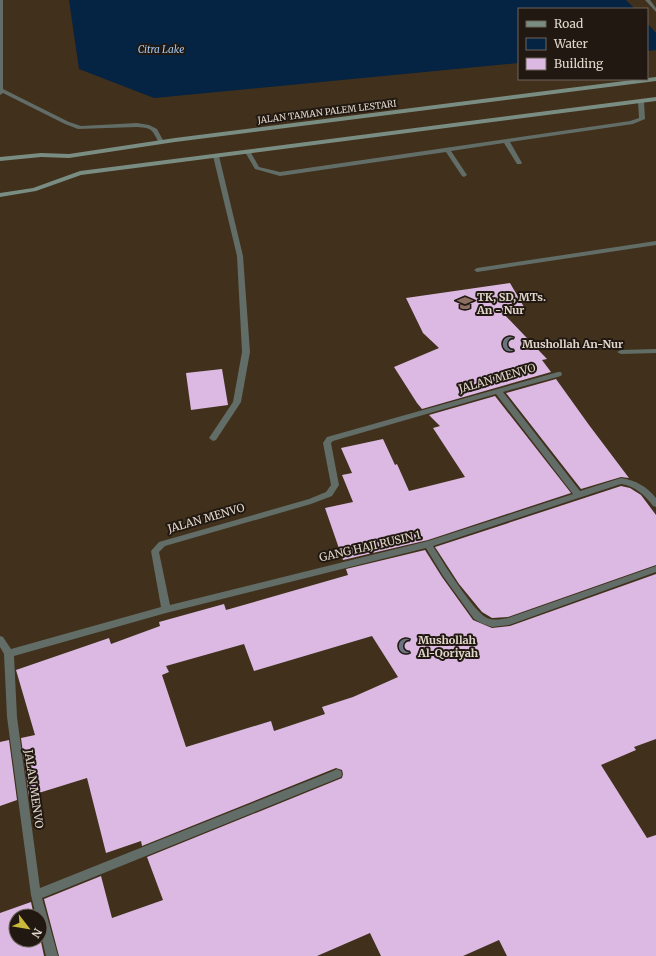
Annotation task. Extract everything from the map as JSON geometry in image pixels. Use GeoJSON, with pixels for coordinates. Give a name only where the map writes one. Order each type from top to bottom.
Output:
{"type":"FeatureCollection","features":[{"type":"Feature","properties":{"kind":"street"},"geometry":{"type":"LineString","coordinates":[[1,0],[1,92],[80,128],[137,125],[147,126],[155,130],[161,142]]}},
{"type":"Feature","properties":{"kind":"street"},"geometry":{"type":"LineString","coordinates":[[647,0],[656,10]]}},
{"type":"Feature","properties":{"kind":"street","name":"JALAN TAMAN PALEM LESTARI"},"geometry":{"type":"LineString","coordinates":[[0,159],[42,155],[68,156],[161,142],[656,80]]}},
{"type":"Feature","properties":{"kind":"street"},"geometry":{"type":"LineString","coordinates":[[0,195],[34,190],[80,173],[656,99]]}},
{"type":"Feature","properties":{"kind":"street"},"geometry":{"type":"LineString","coordinates":[[248,152],[256,168],[280,174],[630,124],[642,119],[641,101]]}},
{"type":"Feature","properties":{"kind":"street"},"geometry":{"type":"LineString","coordinates":[[506,141],[519,163]]}},
{"type":"Feature","properties":{"kind":"street"},"geometry":{"type":"LineString","coordinates":[[448,150],[464,175]]}},
{"type":"Feature","properties":{"kind":"street"},"geometry":{"type":"LineString","coordinates":[[213,438],[237,402],[246,352],[240,256],[216,156]]}},
{"type":"Feature","properties":{"kind":"street"},"geometry":{"type":"LineString","coordinates":[[477,270],[656,243]]}},
{"type":"Feature","properties":{"kind":"street"},"geometry":{"type":"LineString","coordinates":[[621,352],[656,351]]}},
{"type":"Feature","properties":{"kind":"street","name":"JALAN MENVO"},"geometry":{"type":"LineString","coordinates":[[166,610],[155,551],[162,544],[311,501],[329,494],[335,485],[327,444],[330,439],[558,374]]}},
{"type":"Feature","properties":{"kind":"street"},"geometry":{"type":"LineString","coordinates":[[498,390],[578,495]]}},
{"type":"Feature","properties":{"kind":"street"},"geometry":{"type":"LineString","coordinates":[[428,544],[621,481],[626,481],[645,491],[656,504]]}},
{"type":"Feature","properties":{"kind":"street","name":"GANG HAJI RUSIN 1"},"geometry":{"type":"LineString","coordinates":[[166,610],[428,544],[446,574],[477,616],[483,621],[493,624],[509,622],[656,569]]}},
{"type":"Feature","properties":{"kind":"street"},"geometry":{"type":"LineString","coordinates":[[0,640],[9,653],[166,610]]}},
{"type":"Feature","properties":{"kind":"street","name":"JALAN MENVO"},"geometry":{"type":"LineString","coordinates":[[9,653],[12,717],[36,895],[52,956]]}},
{"type":"Feature","properties":{"kind":"street"},"geometry":{"type":"LineString","coordinates":[[36,895],[337,774]]}},
{"type":"Feature","properties":{"kind":"water","name":"Citra Lake"},"geometry":{"type":"Polygon","coordinates":[[[69,0],[626,0],[634,8],[518,8],[518,63],[154,98],[79,69],[69,0]]]}},
{"type":"Feature","properties":{"kind":"water"},"geometry":{"type":"Polygon","coordinates":[[[648,24],[656,33],[656,50],[648,51],[648,24]]]}},
{"type":"Feature","properties":{"kind":"building"},"geometry":{"type":"Polygon","coordinates":[[[510,283],[524,307],[501,311],[547,359],[542,360],[551,372],[422,409],[394,367],[439,348],[423,333],[406,298],[510,283]]]}},
{"type":"Feature","properties":{"kind":"building"},"geometry":{"type":"Polygon","coordinates":[[[222,369],[228,405],[191,410],[186,373],[222,369]]]}},
{"type":"Feature","properties":{"kind":"building"},"geometry":{"type":"Polygon","coordinates":[[[556,379],[629,478],[621,477],[581,489],[506,393],[556,379]]]}},
{"type":"Feature","properties":{"kind":"building"},"geometry":{"type":"Polygon","coordinates":[[[495,396],[571,493],[428,540],[343,560],[325,508],[353,502],[342,475],[352,473],[341,448],[383,439],[395,465],[397,464],[409,491],[465,477],[433,428],[440,426],[429,415],[495,396]]]}},
{"type":"Feature","properties":{"kind":"building"},"geometry":{"type":"Polygon","coordinates":[[[621,486],[630,488],[641,495],[656,515],[656,565],[508,617],[492,618],[482,612],[459,584],[435,547],[621,486]]]}},
{"type":"Feature","properties":{"kind":"building"},"geometry":{"type":"Polygon","coordinates":[[[425,550],[442,577],[473,620],[492,628],[510,626],[656,574],[656,739],[634,747],[636,750],[601,765],[647,838],[656,835],[656,956],[507,956],[499,940],[463,956],[381,956],[370,933],[317,956],[59,956],[48,914],[48,908],[46,908],[44,899],[101,876],[112,918],[163,900],[147,857],[342,778],[343,774],[342,770],[336,768],[142,846],[141,841],[106,853],[87,778],[29,796],[21,738],[35,735],[16,670],[109,638],[111,644],[160,626],[159,622],[224,604],[226,610],[348,575],[346,569],[425,550]],[[372,636],[254,671],[244,644],[166,666],[169,672],[162,675],[186,747],[271,721],[274,731],[325,714],[322,707],[353,697],[398,677],[372,636]]]}},
{"type":"Feature","properties":{"kind":"building"},"geometry":{"type":"Polygon","coordinates":[[[9,740],[17,800],[0,806],[0,742],[9,740]]]}},
{"type":"Feature","properties":{"kind":"building"},"geometry":{"type":"Polygon","coordinates":[[[31,902],[32,908],[14,908],[31,902]]]}},
{"type":"Feature","properties":{"kind":"building"},"geometry":{"type":"Polygon","coordinates":[[[8,910],[8,948],[42,948],[44,956],[0,956],[0,913],[8,910]]]}},
{"type":"Feature","properties":{"kind":"place","name":"TK, SD, MTs. An - Nur"},"geometry":{"type":"Point","coordinates":[465,303]}},
{"type":"Feature","properties":{"kind":"place","name":"Mushollah An-Nur"},"geometry":{"type":"Point","coordinates":[510,344]}},
{"type":"Feature","properties":{"kind":"place","name":"Mushollah Al-Qoriyah"},"geometry":{"type":"Point","coordinates":[406,646]}}]}
